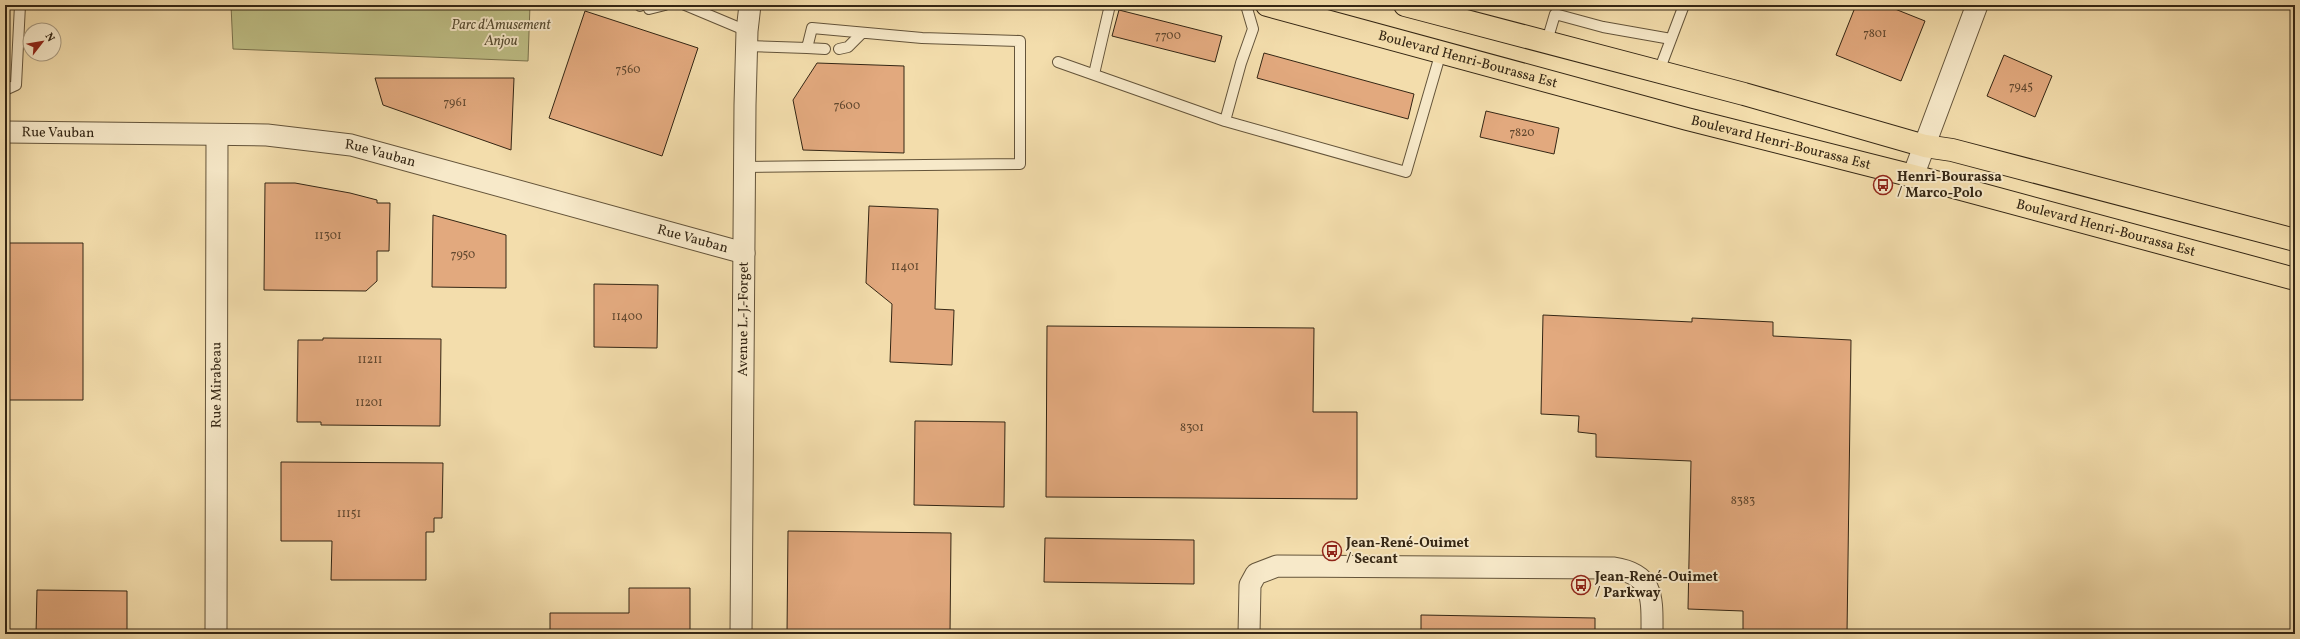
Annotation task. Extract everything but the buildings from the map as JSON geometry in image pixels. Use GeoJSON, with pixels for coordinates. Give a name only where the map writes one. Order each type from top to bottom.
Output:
{"type":"FeatureCollection","features":[{"type":"Feature","properties":{"kind":"main road","name":"Boulevard Henri-Bourassa Est"},"geometry":{"type":"LineString","coordinates":[[1267,5],[1679,117],[1913,176],[2295,279]]}},
{"type":"Feature","properties":{"kind":"main road"},"geometry":{"type":"LineString","coordinates":[[1405,5],[1659,71],[1925,146],[1960,152],[2295,240]]}},
{"type":"Feature","properties":{"kind":"street","name":"Avenue L.-J.-Forget"},"geometry":{"type":"LineString","coordinates":[[741,634],[746,39],[750,5]]}},
{"type":"Feature","properties":{"kind":"street"},"geometry":{"type":"LineString","coordinates":[[1913,176],[1925,146],[1934,116],[1977,5]]}},
{"type":"Feature","properties":{"kind":"street","name":"Rue Vauban"},"geometry":{"type":"LineString","coordinates":[[5,132],[267,135],[351,145],[744,253]]}},
{"type":"Feature","properties":{"kind":"street","name":"Rue Mirabeau"},"geometry":{"type":"LineString","coordinates":[[216,634],[217,135]]}},
{"type":"Feature","properties":{"kind":"street"},"geometry":{"type":"LineString","coordinates":[[1249,634],[1250,585],[1256,574],[1278,566],[1613,568],[1628,570],[1641,578],[1650,591],[1652,606],[1652,634]]}},
{"type":"Feature","properties":{"kind":"lane"},"geometry":{"type":"LineString","coordinates":[[5,90],[16,85],[20,5]]}},
{"type":"Feature","properties":{"kind":"lane"},"geometry":{"type":"LineString","coordinates":[[643,7],[665,5]]}},
{"type":"Feature","properties":{"kind":"lane"},"geometry":{"type":"LineString","coordinates":[[685,5],[746,39],[807,48],[825,49]]}},
{"type":"Feature","properties":{"kind":"lane"},"geometry":{"type":"LineString","coordinates":[[1094,74],[1110,5]]}},
{"type":"Feature","properties":{"kind":"lane"},"geometry":{"type":"LineString","coordinates":[[1225,121],[1240,64],[1253,29],[1246,5]]}},
{"type":"Feature","properties":{"kind":"lane"},"geometry":{"type":"LineString","coordinates":[[1659,71],[1684,5]]}},
{"type":"Feature","properties":{"kind":"lane"},"geometry":{"type":"LineString","coordinates":[[1547,41],[1555,14],[1603,26],[1671,39]]}},
{"type":"Feature","properties":{"kind":"lane"},"geometry":{"type":"LineString","coordinates":[[745,167],[1020,164],[1020,41],[922,38],[812,28],[807,48]]}},
{"type":"Feature","properties":{"kind":"lane"},"geometry":{"type":"LineString","coordinates":[[840,49],[848,47],[862,33]]}},
{"type":"Feature","properties":{"kind":"lane"},"geometry":{"type":"LineString","coordinates":[[1058,62],[1225,121],[1406,172],[1441,52]]}},
{"type":"Feature","properties":{"kind":"green space","name":"Parc d'Amusement Anjou"},"geometry":{"type":"Polygon","coordinates":[[[231,5],[530,5],[528,61],[233,49],[231,5]]]}},
{"type":"Feature","properties":{"kind":"place","name":"Henri-Bourassa / Marco-Polo"},"geometry":{"type":"Point","coordinates":[1883,185]}},
{"type":"Feature","properties":{"kind":"place","name":"Jean-René-Ouimet / Secant"},"geometry":{"type":"Point","coordinates":[1332,551]}},
{"type":"Feature","properties":{"kind":"place","name":"Jean-René-Ouimet / Parkway"},"geometry":{"type":"Point","coordinates":[1581,585]}}]}
